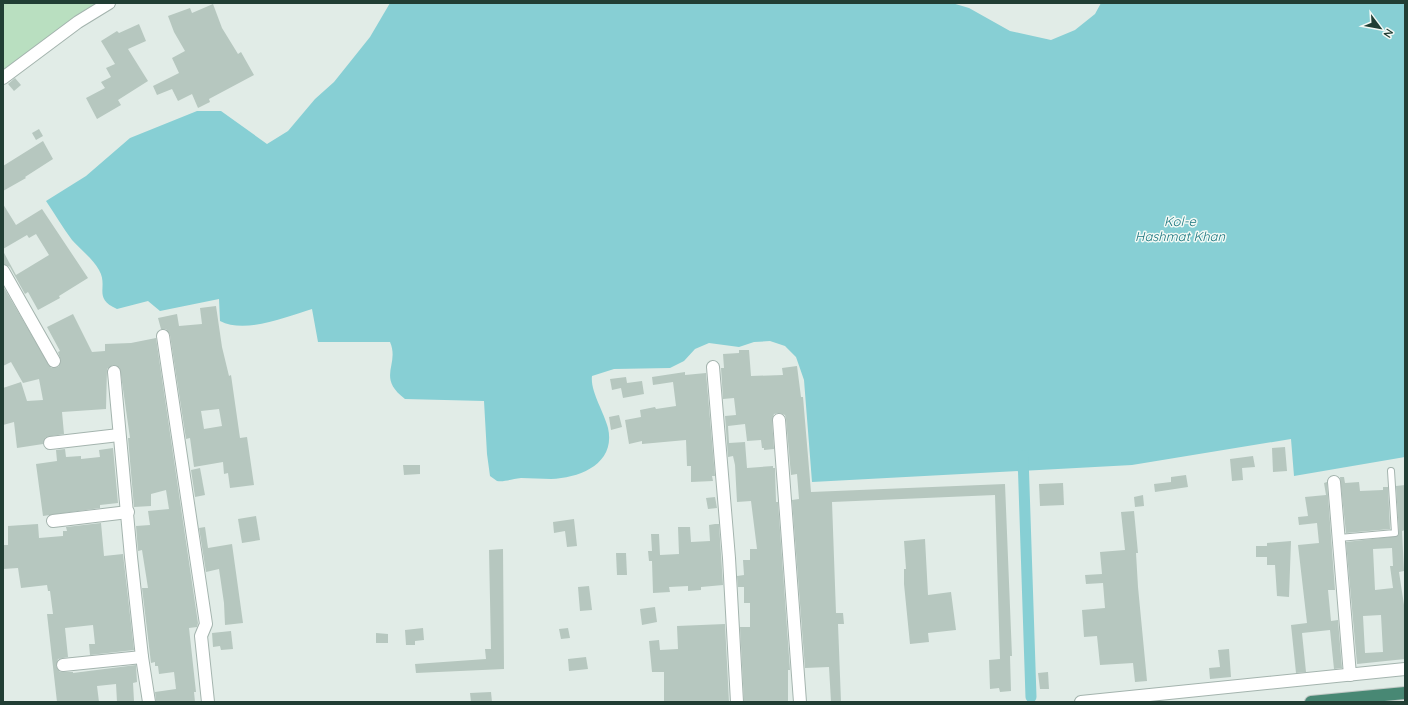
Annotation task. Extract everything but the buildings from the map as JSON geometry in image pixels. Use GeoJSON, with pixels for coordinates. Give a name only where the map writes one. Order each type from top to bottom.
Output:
{"type":"FeatureCollection","features":[{"type":"Feature","properties":{"kind":"highway"},"geometry":{"type":"LineString","coordinates":[[1311,702],[1405,693]]}},
{"type":"Feature","properties":{"kind":"street"},"geometry":{"type":"LineString","coordinates":[[3,78],[78,22],[109,3]]}},
{"type":"Feature","properties":{"kind":"street"},"geometry":{"type":"LineString","coordinates":[[3,271],[54,361]]}},
{"type":"Feature","properties":{"kind":"street"},"geometry":{"type":"LineString","coordinates":[[163,336],[206,624],[201,636],[208,702]]}},
{"type":"Feature","properties":{"kind":"street"},"geometry":{"type":"LineString","coordinates":[[713,368],[729,558],[737,702]]}},
{"type":"Feature","properties":{"kind":"street"},"geometry":{"type":"LineString","coordinates":[[114,372],[142,657],[150,702]]}},
{"type":"Feature","properties":{"kind":"street"},"geometry":{"type":"LineString","coordinates":[[779,420],[800,702]]}},
{"type":"Feature","properties":{"kind":"street"},"geometry":{"type":"LineString","coordinates":[[50,444],[119,435]]}},
{"type":"Feature","properties":{"kind":"street"},"geometry":{"type":"LineString","coordinates":[[1334,482],[1350,675]]}},
{"type":"Feature","properties":{"kind":"street"},"geometry":{"type":"LineString","coordinates":[[53,521],[128,512]]}},
{"type":"Feature","properties":{"kind":"street"},"geometry":{"type":"LineString","coordinates":[[63,665],[142,657]]}},
{"type":"Feature","properties":{"kind":"street"},"geometry":{"type":"LineString","coordinates":[[1081,702],[1405,669]]}},
{"type":"Feature","properties":{"kind":"lane"},"geometry":{"type":"LineString","coordinates":[[1339,538],[1394,533],[1391,471]]}},
{"type":"Feature","properties":{"kind":"green space"},"geometry":{"type":"Polygon","coordinates":[[[3,3],[97,3],[3,70],[3,3]]]}},
{"type":"Feature","properties":{"kind":"water","name":"Kol-e Hashmat Khan"},"geometry":{"type":"Polygon","coordinates":[[[390,3],[952,3],[969,8],[1010,31],[1051,40],[1075,30],[1095,14],[1101,3],[1405,3],[1405,457],[1294,476],[1291,439],[1132,465],[812,482],[804,380],[796,357],[785,346],[770,341],[754,342],[739,347],[709,343],[695,349],[684,361],[670,368],[614,369],[592,376],[595,395],[608,428],[609,440],[607,451],[601,459],[594,466],[574,476],[551,479],[521,478],[497,481],[490,476],[487,454],[484,401],[405,399],[396,391],[390,377],[392,350],[390,342],[318,342],[312,309],[266,323],[241,326],[230,325],[220,321],[219,299],[160,311],[148,301],[117,309],[109,305],[103,296],[103,282],[99,270],[65,231],[46,201],[86,176],[130,138],[197,111],[221,111],[267,144],[288,131],[315,99],[334,82],[370,37],[390,3]]]}},
{"type":"Feature","properties":{"kind":"waterway"},"geometry":{"type":"LineString","coordinates":[[1023,456],[1031,697]]}}]}
